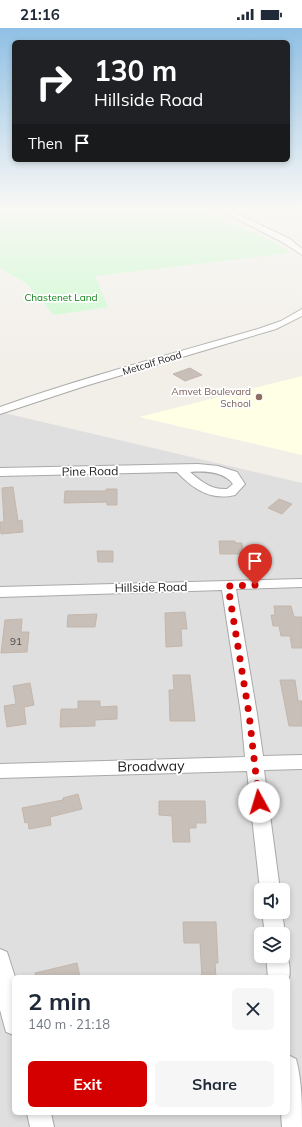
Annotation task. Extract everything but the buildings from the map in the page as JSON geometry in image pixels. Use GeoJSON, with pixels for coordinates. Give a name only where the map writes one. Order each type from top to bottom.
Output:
{"type":"FeatureCollection","features":[{"type":"Feature","properties":{"kind":"street","name":"Metcalf Road"},"geometry":{"type":"LineString","coordinates":[[0,411],[69,388],[250,334],[284,322],[302,312]]}},
{"type":"Feature","properties":{"kind":"street","name":"Pine Road"},"geometry":{"type":"LineString","coordinates":[[0,472],[180,468]]}},
{"type":"Feature","properties":{"kind":"street","name":"Hillside Road"},"geometry":{"type":"LineString","coordinates":[[0,592],[302,584]]}},
{"type":"Feature","properties":{"kind":"street"},"geometry":{"type":"LineString","coordinates":[[228,586],[249,714],[269,883]]}},
{"type":"Feature","properties":{"kind":"street","name":"Broadway"},"geometry":{"type":"LineString","coordinates":[[0,771],[302,762]]}},
{"type":"Feature","properties":{"kind":"street"},"geometry":{"type":"LineString","coordinates":[[0,959],[12,1015]]}},
{"type":"Feature","properties":{"kind":"street"},"geometry":{"type":"LineString","coordinates":[[278,963],[279,975]]}},
{"type":"Feature","properties":{"kind":"street"},"geometry":{"type":"LineString","coordinates":[[290,1088],[294,1127]]}},
{"type":"Feature","properties":{"kind":"street"},"geometry":{"type":"LineString","coordinates":[[39,1115],[42,1127]]}},
{"type":"Feature","properties":{"kind":"shaded area","name":"Amvet Boulevard School"},"geometry":{"type":"Polygon","coordinates":[[[302,376],[302,455],[139,417],[294,378],[302,376]]]}},
{"type":"Feature","properties":{"kind":"shaded area"},"geometry":{"type":"Polygon","coordinates":[[[0,412],[302,483],[302,1127],[0,1127],[0,412]]]}},
{"type":"Feature","properties":{"kind":"green space","name":"Chastenet Land"},"geometry":{"type":"Polygon","coordinates":[[[0,258],[246,258],[95,276],[108,307],[54,315],[26,283],[0,268],[0,258]]]}},
{"type":"Feature","properties":{"kind":"place","name":"Amvet Boulevard School"},"geometry":{"type":"Point","coordinates":[259,397]}},
{"type":"Feature","properties":{"kind":"route"},"geometry":{"type":"LineString","coordinates":[[255,585],[228,586],[249,714],[259,802]]}}]}
